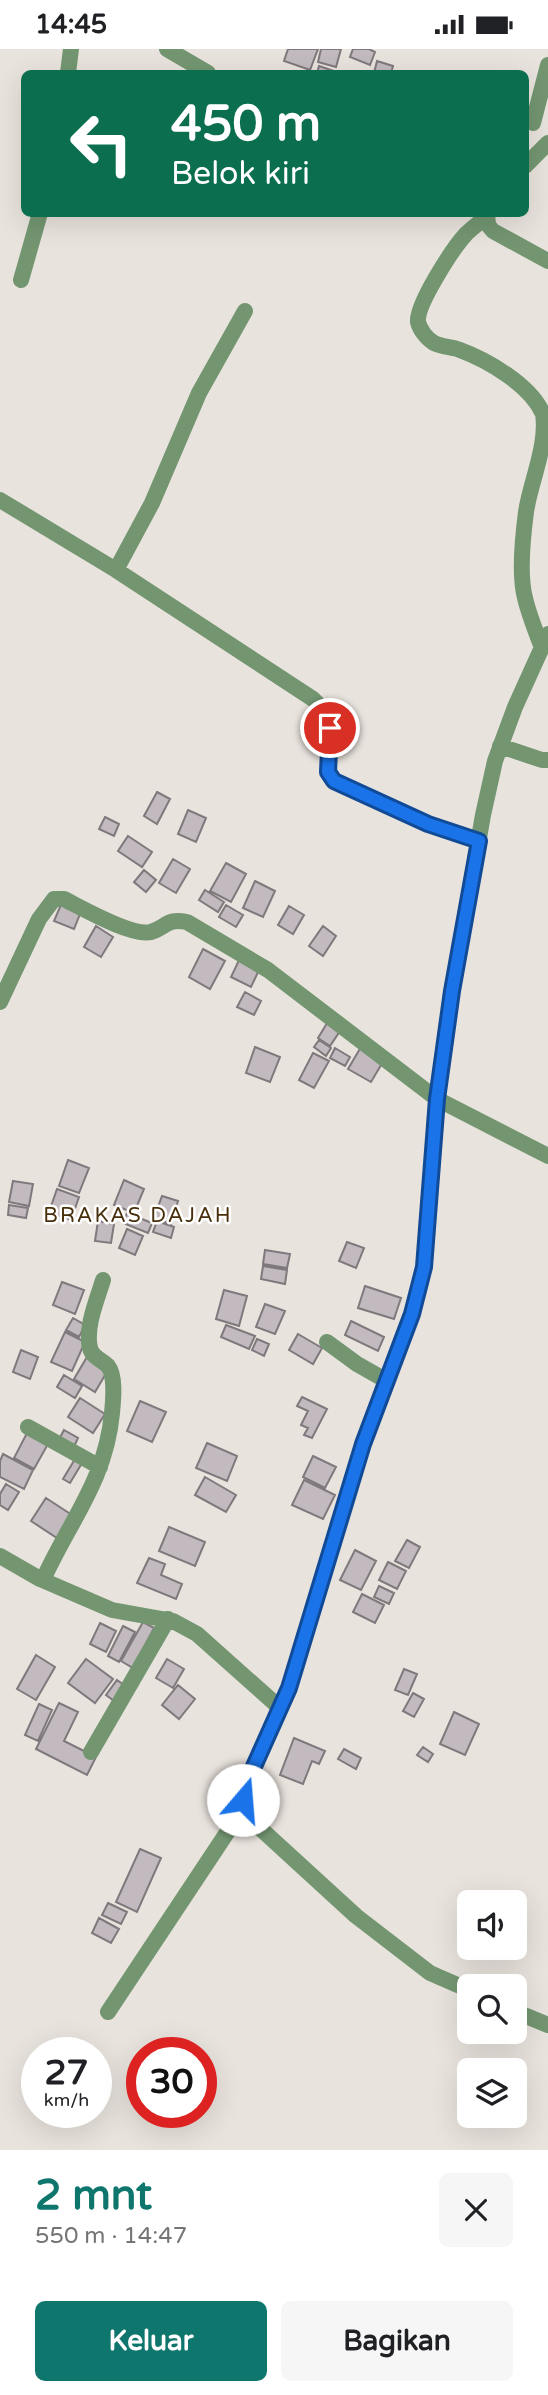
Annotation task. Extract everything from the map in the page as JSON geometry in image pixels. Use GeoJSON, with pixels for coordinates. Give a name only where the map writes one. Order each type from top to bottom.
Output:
{"type":"FeatureCollection","features":[{"type":"Feature","properties":{"kind":"street"},"geometry":{"type":"LineString","coordinates":[[68,70],[71,49]]}},
{"type":"Feature","properties":{"kind":"street"},"geometry":{"type":"LineString","coordinates":[[167,49],[203,70]]}},
{"type":"Feature","properties":{"kind":"street"},"geometry":{"type":"LineString","coordinates":[[535,123],[548,65]]}},
{"type":"Feature","properties":{"kind":"street"},"geometry":{"type":"LineString","coordinates":[[529,162],[548,143]]}},
{"type":"Feature","properties":{"kind":"street"},"geometry":{"type":"LineString","coordinates":[[21,280],[39,217]]}},
{"type":"Feature","properties":{"kind":"street"},"geometry":{"type":"LineString","coordinates":[[457,1985],[430,1973],[356,1916],[251,1820],[244,1807],[243,1791],[289,1688],[363,1444],[412,1314],[424,1267],[437,1099],[452,991],[479,841],[495,761],[514,707],[545,641],[524,595],[523,538],[527,508],[546,444],[543,414],[528,392],[495,366],[434,343],[418,325],[420,304],[430,287],[466,233],[484,217]]}},
{"type":"Feature","properties":{"kind":"street"},"geometry":{"type":"LineString","coordinates":[[486,217],[493,231],[548,261]]}},
{"type":"Feature","properties":{"kind":"street"},"geometry":{"type":"LineString","coordinates":[[116,570],[152,503],[199,393],[245,311]]}},
{"type":"Feature","properties":{"kind":"street"},"geometry":{"type":"LineString","coordinates":[[0,500],[116,570],[320,705],[326,713],[330,728],[328,772],[334,781],[428,824],[479,841]]}},
{"type":"Feature","properties":{"kind":"street"},"geometry":{"type":"LineString","coordinates":[[500,746],[542,760],[548,759]]}},
{"type":"Feature","properties":{"kind":"street"},"geometry":{"type":"LineString","coordinates":[[0,1002],[39,919],[54,899],[64,899],[136,931],[152,932],[172,920],[187,922],[268,970],[437,1099],[548,1156]]}},
{"type":"Feature","properties":{"kind":"street"},"geometry":{"type":"LineString","coordinates":[[43,1580],[58,1548],[88,1498],[100,1467],[113,1412],[112,1377],[108,1366],[93,1355],[89,1347],[92,1317],[103,1280]]}},
{"type":"Feature","properties":{"kind":"street"},"geometry":{"type":"LineString","coordinates":[[327,1342],[387,1381]]}},
{"type":"Feature","properties":{"kind":"street"},"geometry":{"type":"LineString","coordinates":[[28,1427],[100,1467]]}},
{"type":"Feature","properties":{"kind":"street"},"geometry":{"type":"LineString","coordinates":[[0,1556],[43,1580],[112,1610],[167,1619],[197,1634],[280,1708]]}},
{"type":"Feature","properties":{"kind":"street"},"geometry":{"type":"LineString","coordinates":[[91,1752],[167,1619]]}},
{"type":"Feature","properties":{"kind":"street"},"geometry":{"type":"LineString","coordinates":[[108,2012],[244,1807]]}},
{"type":"Feature","properties":{"kind":"street"},"geometry":{"type":"LineString","coordinates":[[527,2016],[548,2025]]}},
{"type":"Feature","properties":{"kind":"building"},"geometry":{"type":"Polygon","coordinates":[[[288,49],[318,49],[310,70],[284,61],[288,49]]]}},
{"type":"Feature","properties":{"kind":"building"},"geometry":{"type":"Polygon","coordinates":[[[321,49],[341,49],[336,67],[318,62],[321,49]]]}},
{"type":"Feature","properties":{"kind":"building"},"geometry":{"type":"Polygon","coordinates":[[[353,49],[369,49],[375,52],[370,65],[350,57],[353,49]]]}},
{"type":"Feature","properties":{"kind":"building"},"geometry":{"type":"Polygon","coordinates":[[[377,61],[393,66],[392,70],[375,70],[377,61]]]}},
{"type":"Feature","properties":{"kind":"building"},"geometry":{"type":"Polygon","coordinates":[[[157,792],[170,799],[157,824],[144,816],[157,792]]]}},
{"type":"Feature","properties":{"kind":"building"},"geometry":{"type":"Polygon","coordinates":[[[188,810],[206,818],[196,842],[178,834],[188,810]]]}},
{"type":"Feature","properties":{"kind":"building"},"geometry":{"type":"Polygon","coordinates":[[[105,817],[119,824],[114,836],[99,829],[105,817]]]}},
{"type":"Feature","properties":{"kind":"building"},"geometry":{"type":"Polygon","coordinates":[[[128,836],[152,852],[142,867],[118,851],[128,836]]]}},
{"type":"Feature","properties":{"kind":"building"},"geometry":{"type":"Polygon","coordinates":[[[173,859],[190,869],[176,893],[159,883],[173,859]]]}},
{"type":"Feature","properties":{"kind":"building"},"geometry":{"type":"Polygon","coordinates":[[[226,863],[246,874],[231,902],[210,891],[226,863]]]}},
{"type":"Feature","properties":{"kind":"building"},"geometry":{"type":"Polygon","coordinates":[[[144,870],[156,880],[146,892],[134,882],[144,870]]]}},
{"type":"Feature","properties":{"kind":"building"},"geometry":{"type":"Polygon","coordinates":[[[255,881],[275,891],[263,917],[243,908],[255,881]]]}},
{"type":"Feature","properties":{"kind":"building"},"geometry":{"type":"Polygon","coordinates":[[[205,890],[224,902],[218,912],[199,900],[205,890]]]}},
{"type":"Feature","properties":{"kind":"building"},"geometry":{"type":"Polygon","coordinates":[[[63,900],[82,909],[74,929],[54,921],[63,900]]]}},
{"type":"Feature","properties":{"kind":"building"},"geometry":{"type":"Polygon","coordinates":[[[226,905],[243,915],[236,927],[219,917],[226,905]]]}},
{"type":"Feature","properties":{"kind":"building"},"geometry":{"type":"Polygon","coordinates":[[[289,906],[304,915],[293,934],[278,925],[289,906]]]}},
{"type":"Feature","properties":{"kind":"building"},"geometry":{"type":"Polygon","coordinates":[[[96,926],[113,937],[101,957],[84,947],[96,926]]]}},
{"type":"Feature","properties":{"kind":"building"},"geometry":{"type":"Polygon","coordinates":[[[323,926],[336,936],[323,956],[309,946],[323,926]]]}},
{"type":"Feature","properties":{"kind":"building"},"geometry":{"type":"Polygon","coordinates":[[[203,949],[225,961],[210,989],[189,977],[203,949]]]}},
{"type":"Feature","properties":{"kind":"building"},"geometry":{"type":"Polygon","coordinates":[[[240,958],[260,968],[251,987],[231,977],[240,958]]]}},
{"type":"Feature","properties":{"kind":"building"},"geometry":{"type":"Polygon","coordinates":[[[245,992],[261,1001],[254,1015],[237,1007],[245,992]]]}},
{"type":"Feature","properties":{"kind":"building"},"geometry":{"type":"Polygon","coordinates":[[[329,1020],[342,1028],[330,1046],[318,1038],[329,1020]]]}},
{"type":"Feature","properties":{"kind":"building"},"geometry":{"type":"Polygon","coordinates":[[[319,1040],[331,1048],[326,1056],[314,1047],[319,1040]]]}},
{"type":"Feature","properties":{"kind":"building"},"geometry":{"type":"Polygon","coordinates":[[[255,1047],[280,1057],[270,1082],[246,1073],[255,1047]]]}},
{"type":"Feature","properties":{"kind":"building"},"geometry":{"type":"Polygon","coordinates":[[[361,1047],[384,1060],[371,1082],[348,1069],[361,1047]]]}},
{"type":"Feature","properties":{"kind":"building"},"geometry":{"type":"Polygon","coordinates":[[[335,1048],[350,1057],[345,1066],[330,1058],[335,1048]]]}},
{"type":"Feature","properties":{"kind":"building"},"geometry":{"type":"Polygon","coordinates":[[[313,1053],[329,1061],[314,1088],[299,1080],[313,1053]]]}},
{"type":"Feature","properties":{"kind":"building"},"geometry":{"type":"Polygon","coordinates":[[[68,1160],[89,1168],[79,1193],[59,1186],[68,1160]]]}},
{"type":"Feature","properties":{"kind":"building"},"geometry":{"type":"Polygon","coordinates":[[[124,1180],[144,1189],[134,1213],[114,1205],[124,1180]]]}},
{"type":"Feature","properties":{"kind":"building"},"geometry":{"type":"Polygon","coordinates":[[[13,1181],[33,1184],[29,1206],[9,1202],[13,1181]]]}},
{"type":"Feature","properties":{"kind":"building"},"geometry":{"type":"Polygon","coordinates":[[[57,1189],[79,1197],[71,1220],[49,1212],[57,1189]]]}},
{"type":"Feature","properties":{"kind":"building"},"geometry":{"type":"Polygon","coordinates":[[[162,1196],[178,1201],[171,1224],[154,1218],[162,1196]]]}},
{"type":"Feature","properties":{"kind":"building"},"geometry":{"type":"Polygon","coordinates":[[[9,1205],[28,1208],[26,1218],[8,1215],[9,1205]]]}},
{"type":"Feature","properties":{"kind":"building"},"geometry":{"type":"Polygon","coordinates":[[[127,1213],[152,1223],[148,1233],[123,1223],[127,1213]]]}},
{"type":"Feature","properties":{"kind":"building"},"geometry":{"type":"Polygon","coordinates":[[[98,1221],[114,1224],[111,1243],[95,1241],[98,1221]]]}},
{"type":"Feature","properties":{"kind":"building"},"geometry":{"type":"Polygon","coordinates":[[[157,1221],[174,1227],[171,1238],[153,1232],[157,1221]]]}},
{"type":"Feature","properties":{"kind":"building"},"geometry":{"type":"Polygon","coordinates":[[[127,1229],[143,1236],[135,1255],[119,1248],[127,1229]]]}},
{"type":"Feature","properties":{"kind":"building"},"geometry":{"type":"Polygon","coordinates":[[[347,1242],[364,1248],[356,1268],[339,1261],[347,1242]]]}},
{"type":"Feature","properties":{"kind":"building"},"geometry":{"type":"Polygon","coordinates":[[[265,1250],[290,1254],[287,1268],[263,1264],[265,1250]]]}},
{"type":"Feature","properties":{"kind":"building"},"geometry":{"type":"Polygon","coordinates":[[[263,1266],[287,1270],[285,1284],[261,1279],[263,1266]]]}},
{"type":"Feature","properties":{"kind":"building"},"geometry":{"type":"Polygon","coordinates":[[[62,1282],[84,1290],[75,1314],[53,1305],[62,1282]]]}},
{"type":"Feature","properties":{"kind":"building"},"geometry":{"type":"Polygon","coordinates":[[[365,1286],[401,1298],[394,1319],[358,1308],[365,1286]]]}},
{"type":"Feature","properties":{"kind":"building"},"geometry":{"type":"Polygon","coordinates":[[[224,1290],[247,1296],[239,1326],[216,1319],[224,1290]]]}},
{"type":"Feature","properties":{"kind":"building"},"geometry":{"type":"Polygon","coordinates":[[[265,1304],[285,1311],[275,1334],[256,1327],[265,1304]]]}},
{"type":"Feature","properties":{"kind":"building"},"geometry":{"type":"Polygon","coordinates":[[[73,1318],[85,1325],[79,1337],[66,1330],[73,1318]]]}},
{"type":"Feature","properties":{"kind":"building"},"geometry":{"type":"Polygon","coordinates":[[[351,1321],[384,1337],[378,1351],[345,1335],[351,1321]]]}},
{"type":"Feature","properties":{"kind":"building"},"geometry":{"type":"Polygon","coordinates":[[[226,1325],[255,1336],[249,1349],[221,1337],[226,1325]]]}},
{"type":"Feature","properties":{"kind":"building"},"geometry":{"type":"Polygon","coordinates":[[[65,1332],[85,1342],[72,1371],[51,1362],[65,1332]]]}},
{"type":"Feature","properties":{"kind":"building"},"geometry":{"type":"Polygon","coordinates":[[[298,1334],[322,1348],[313,1364],[289,1350],[298,1334]]]}},
{"type":"Feature","properties":{"kind":"building"},"geometry":{"type":"Polygon","coordinates":[[[257,1339],[269,1344],[264,1356],[252,1350],[257,1339]]]}},
{"type":"Feature","properties":{"kind":"building"},"geometry":{"type":"Polygon","coordinates":[[[21,1350],[38,1357],[30,1379],[13,1372],[21,1350]]]}},
{"type":"Feature","properties":{"kind":"building"},"geometry":{"type":"Polygon","coordinates":[[[87,1357],[108,1370],[95,1392],[74,1379],[87,1357]]]}},
{"type":"Feature","properties":{"kind":"building"},"geometry":{"type":"Polygon","coordinates":[[[64,1375],[82,1386],[75,1398],[57,1387],[64,1375]]]}},
{"type":"Feature","properties":{"kind":"building"},"geometry":{"type":"Polygon","coordinates":[[[302,1397],[327,1409],[312,1438],[304,1435],[308,1428],[301,1425],[308,1411],[297,1406],[302,1397]]]}},
{"type":"Feature","properties":{"kind":"building"},"geometry":{"type":"Polygon","coordinates":[[[80,1398],[105,1414],[93,1433],[68,1417],[80,1398]]]}},
{"type":"Feature","properties":{"kind":"building"},"geometry":{"type":"Polygon","coordinates":[[[140,1401],[166,1412],[152,1442],[127,1431],[140,1401]]]}},
{"type":"Feature","properties":{"kind":"building"},"geometry":{"type":"Polygon","coordinates":[[[64,1430],[78,1438],[72,1451],[57,1443],[64,1430]]]}},
{"type":"Feature","properties":{"kind":"building"},"geometry":{"type":"Polygon","coordinates":[[[27,1433],[48,1444],[34,1469],[14,1458],[27,1433]]]}},
{"type":"Feature","properties":{"kind":"building"},"geometry":{"type":"Polygon","coordinates":[[[207,1443],[237,1456],[227,1481],[196,1468],[207,1443]]]}},
{"type":"Feature","properties":{"kind":"building"},"geometry":{"type":"Polygon","coordinates":[[[3,1454],[33,1470],[24,1489],[0,1477],[3,1454]]]}},
{"type":"Feature","properties":{"kind":"building"},"geometry":{"type":"Polygon","coordinates":[[[313,1456],[336,1467],[325,1488],[303,1477],[313,1456]]]}},
{"type":"Feature","properties":{"kind":"building"},"geometry":{"type":"Polygon","coordinates":[[[75,1459],[82,1463],[70,1483],[63,1479],[75,1459]]]}},
{"type":"Feature","properties":{"kind":"building"},"geometry":{"type":"Polygon","coordinates":[[[205,1477],[236,1495],[226,1512],[195,1495],[205,1477]]]}},
{"type":"Feature","properties":{"kind":"building"},"geometry":{"type":"Polygon","coordinates":[[[304,1480],[335,1495],[323,1519],[292,1505],[304,1480]]]}},
{"type":"Feature","properties":{"kind":"building"},"geometry":{"type":"Polygon","coordinates":[[[6,1484],[19,1492],[8,1510],[0,1505],[0,1494],[6,1484]]]}},
{"type":"Feature","properties":{"kind":"building"},"geometry":{"type":"Polygon","coordinates":[[[46,1498],[72,1515],[57,1538],[31,1521],[46,1498]]]}},
{"type":"Feature","properties":{"kind":"building"},"geometry":{"type":"Polygon","coordinates":[[[169,1527],[205,1542],[195,1566],[159,1551],[169,1527]]]}},
{"type":"Feature","properties":{"kind":"building"},"geometry":{"type":"Polygon","coordinates":[[[407,1540],[420,1547],[409,1568],[395,1561],[407,1540]]]}},
{"type":"Feature","properties":{"kind":"building"},"geometry":{"type":"Polygon","coordinates":[[[355,1550],[376,1561],[361,1590],[340,1580],[355,1550]]]}},
{"type":"Feature","properties":{"kind":"building"},"geometry":{"type":"Polygon","coordinates":[[[149,1558],[165,1564],[161,1575],[182,1584],[176,1599],[137,1583],[149,1558]]]}},
{"type":"Feature","properties":{"kind":"building"},"geometry":{"type":"Polygon","coordinates":[[[388,1562],[406,1571],[397,1589],[379,1580],[388,1562]]]}},
{"type":"Feature","properties":{"kind":"building"},"geometry":{"type":"Polygon","coordinates":[[[379,1586],[394,1593],[389,1604],[374,1597],[379,1586]]]}},
{"type":"Feature","properties":{"kind":"building"},"geometry":{"type":"Polygon","coordinates":[[[362,1594],[384,1605],[375,1623],[353,1612],[362,1594]]]}},
{"type":"Feature","properties":{"kind":"building"},"geometry":{"type":"Polygon","coordinates":[[[143,1622],[154,1628],[133,1668],[121,1661],[143,1622]]]}},
{"type":"Feature","properties":{"kind":"building"},"geometry":{"type":"Polygon","coordinates":[[[100,1623],[116,1631],[106,1652],[90,1644],[100,1623]]]}},
{"type":"Feature","properties":{"kind":"building"},"geometry":{"type":"Polygon","coordinates":[[[123,1626],[135,1632],[119,1662],[108,1656],[123,1626]]]}},
{"type":"Feature","properties":{"kind":"building"},"geometry":{"type":"Polygon","coordinates":[[[36,1655],[55,1667],[36,1700],[17,1689],[36,1655]]]}},
{"type":"Feature","properties":{"kind":"building"},"geometry":{"type":"Polygon","coordinates":[[[86,1659],[113,1679],[95,1703],[68,1683],[86,1659]]]}},
{"type":"Feature","properties":{"kind":"building"},"geometry":{"type":"Polygon","coordinates":[[[167,1659],[184,1669],[173,1688],[156,1678],[167,1659]]]}},
{"type":"Feature","properties":{"kind":"building"},"geometry":{"type":"Polygon","coordinates":[[[404,1669],[417,1674],[408,1695],[395,1690],[404,1669]]]}},
{"type":"Feature","properties":{"kind":"building"},"geometry":{"type":"Polygon","coordinates":[[[117,1680],[128,1688],[117,1703],[106,1695],[117,1680]]]}},
{"type":"Feature","properties":{"kind":"building"},"geometry":{"type":"Polygon","coordinates":[[[178,1685],[195,1699],[179,1719],[162,1705],[178,1685]]]}},
{"type":"Feature","properties":{"kind":"building"},"geometry":{"type":"Polygon","coordinates":[[[413,1693],[424,1699],[414,1717],[403,1711],[413,1693]]]}},
{"type":"Feature","properties":{"kind":"building"},"geometry":{"type":"Polygon","coordinates":[[[59,1703],[78,1712],[64,1741],[96,1757],[87,1775],[36,1749],[59,1703]]]}},
{"type":"Feature","properties":{"kind":"building"},"geometry":{"type":"Polygon","coordinates":[[[39,1704],[52,1710],[38,1741],[25,1735],[39,1704]]]}},
{"type":"Feature","properties":{"kind":"building"},"geometry":{"type":"Polygon","coordinates":[[[454,1712],[479,1724],[465,1755],[440,1744],[454,1712]]]}},
{"type":"Feature","properties":{"kind":"building"},"geometry":{"type":"Polygon","coordinates":[[[294,1738],[325,1751],[319,1764],[312,1761],[303,1784],[280,1775],[294,1738]]]}},
{"type":"Feature","properties":{"kind":"building"},"geometry":{"type":"Polygon","coordinates":[[[423,1747],[433,1754],[428,1762],[417,1755],[423,1747]]]}},
{"type":"Feature","properties":{"kind":"building"},"geometry":{"type":"Polygon","coordinates":[[[344,1749],[361,1758],[356,1769],[338,1759],[344,1749]]]}},
{"type":"Feature","properties":{"kind":"building"},"geometry":{"type":"Polygon","coordinates":[[[140,1849],[161,1858],[137,1912],[116,1902],[140,1849]]]}},
{"type":"Feature","properties":{"kind":"building"},"geometry":{"type":"Polygon","coordinates":[[[108,1903],[127,1912],[121,1924],[102,1915],[108,1903]]]}},
{"type":"Feature","properties":{"kind":"building"},"geometry":{"type":"Polygon","coordinates":[[[99,1918],[119,1929],[111,1943],[92,1933],[99,1918]]]}},
{"type":"Feature","properties":{"kind":"district","name":"BRAKAS DAJAH"},"geometry":{"type":"Point","coordinates":[138,1215]}},
{"type":"Feature","properties":{"kind":"route"},"geometry":{"type":"LineString","coordinates":[[243,1800],[243,1791],[289,1688],[363,1444],[412,1314],[424,1267],[437,1099],[452,991],[479,841],[428,824],[334,781],[328,772],[330,728]]}}]}
